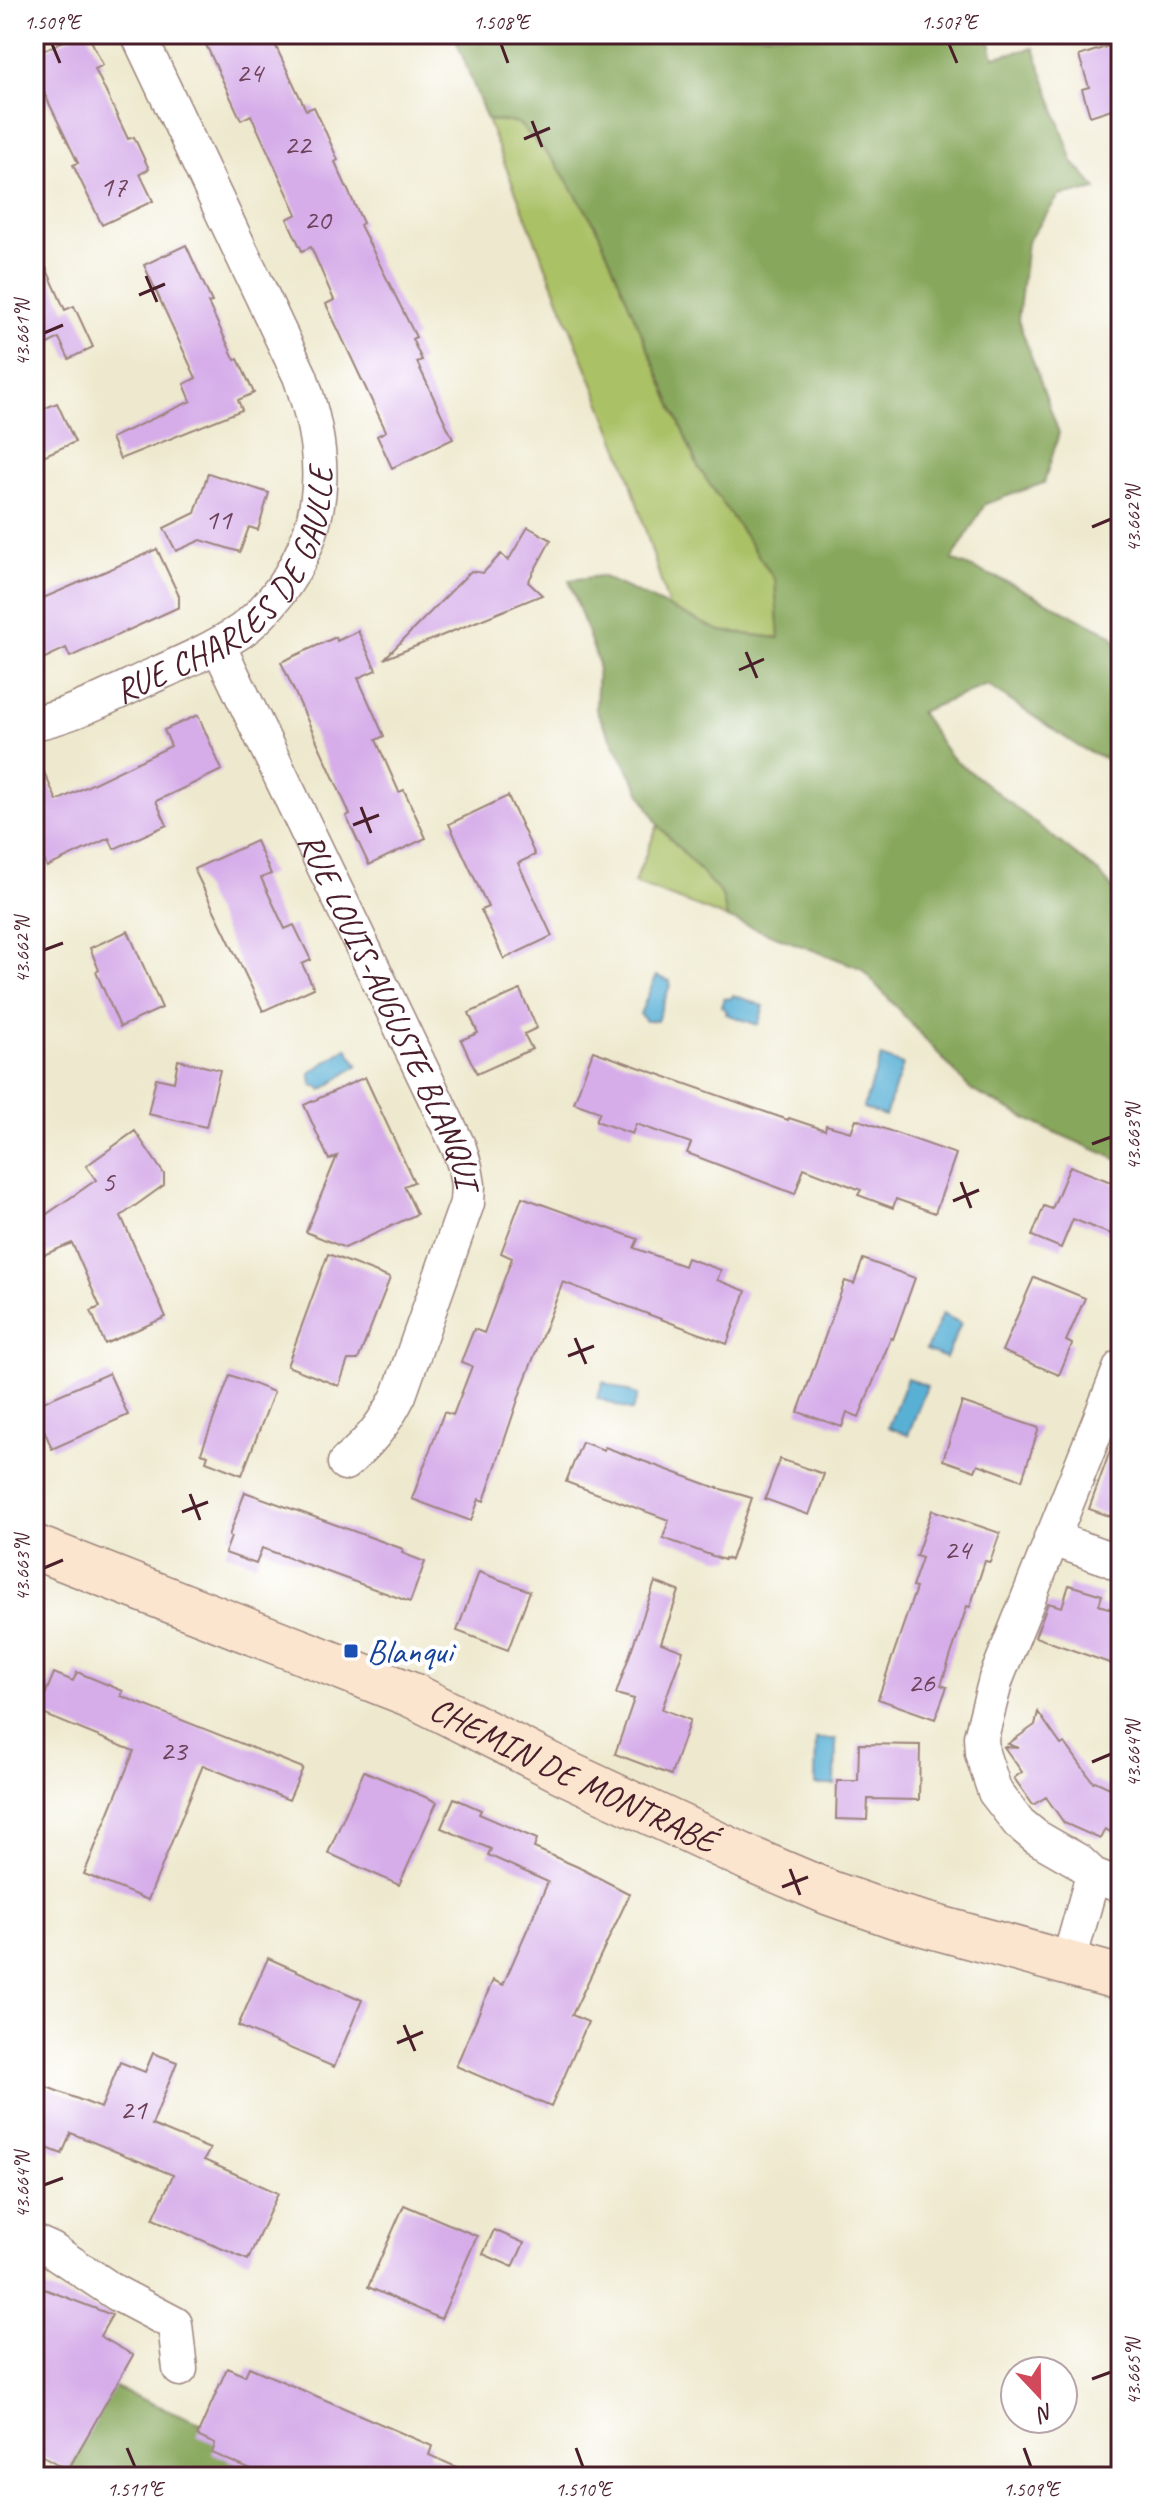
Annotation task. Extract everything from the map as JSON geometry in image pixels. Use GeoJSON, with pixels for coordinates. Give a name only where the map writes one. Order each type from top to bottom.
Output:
{"type":"FeatureCollection","features":[{"type":"Feature","properties":{"kind":"street","name":"RUE CHARLES DE GAULLE"},"geometry":{"type":"LineString","coordinates":[[34,723],[93,704],[218,645],[243,629],[280,593],[308,542],[318,510],[318,441],[313,413],[300,376],[138,34]]}},
{"type":"Feature","properties":{"kind":"street","name":"RUE LOUIS-AUGUSTE BLANQUI"},"geometry":{"type":"LineString","coordinates":[[218,645],[459,1148],[468,1185],[462,1220],[399,1395],[386,1421],[367,1445],[345,1463]]}},
{"type":"Feature","properties":{"kind":"street"},"geometry":{"type":"LineString","coordinates":[[1068,1964],[1107,1880],[1036,1837],[1007,1810],[995,1792],[982,1753],[981,1737],[992,1690],[1121,1367]]}},
{"type":"Feature","properties":{"kind":"street"},"geometry":{"type":"LineString","coordinates":[[1051,1538],[1121,1565]]}},
{"type":"Feature","properties":{"kind":"street","name":"CHEMIN DE MONTRABÉ"},"geometry":{"type":"LineString","coordinates":[[34,1547],[412,1695],[568,1774],[830,1893],[895,1916],[1121,1978]]}},
{"type":"Feature","properties":{"kind":"street"},"geometry":{"type":"LineString","coordinates":[[34,2242],[52,2250],[116,2293],[175,2324],[180,2369]]}},
{"type":"Feature","properties":{"kind":"green space"},"geometry":{"type":"Polygon","coordinates":[[[454,34],[988,34],[994,57],[1034,48],[1073,162],[1097,189],[1059,196],[1027,242],[1018,320],[1059,433],[1044,483],[985,504],[952,560],[1010,583],[1112,635],[1121,650],[1121,765],[1081,748],[987,685],[920,712],[949,755],[1099,873],[1121,898],[1121,1161],[1045,1128],[971,1090],[861,968],[727,918],[722,895],[658,825],[596,710],[598,662],[569,580],[601,576],[720,631],[779,638],[775,580],[698,467],[596,226],[555,162],[518,123],[487,120],[454,34]]]}},
{"type":"Feature","properties":{"kind":"green space"},"geometry":{"type":"Polygon","coordinates":[[[487,120],[518,123],[555,162],[596,226],[698,467],[775,580],[779,638],[720,631],[669,608],[626,466],[487,120]]]}},
{"type":"Feature","properties":{"kind":"green space"},"geometry":{"type":"Polygon","coordinates":[[[658,825],[722,895],[727,918],[634,883],[658,825]]]}},
{"type":"Feature","properties":{"kind":"green space"},"geometry":{"type":"Polygon","coordinates":[[[110,2386],[332,2477],[57,2477],[110,2386]]]}},
{"type":"Feature","properties":{"kind":"water"},"geometry":{"type":"Polygon","coordinates":[[[656,976],[670,981],[670,985],[657,1021],[646,1021],[640,1014],[656,976]]]}},
{"type":"Feature","properties":{"kind":"water"},"geometry":{"type":"Polygon","coordinates":[[[733,995],[764,1006],[758,1025],[726,1014],[727,1011],[721,1006],[724,999],[733,995]]]}},
{"type":"Feature","properties":{"kind":"water"},"geometry":{"type":"Polygon","coordinates":[[[347,1048],[358,1065],[322,1090],[313,1086],[310,1073],[347,1048]]]}},
{"type":"Feature","properties":{"kind":"water"},"geometry":{"type":"Polygon","coordinates":[[[881,1057],[903,1065],[885,1116],[863,1108],[881,1057]]]}},
{"type":"Feature","properties":{"kind":"water"},"geometry":{"type":"Polygon","coordinates":[[[942,1314],[961,1323],[946,1358],[926,1350],[942,1314]]]}},
{"type":"Feature","properties":{"kind":"water"},"geometry":{"type":"Polygon","coordinates":[[[907,1378],[927,1386],[908,1435],[888,1427],[907,1378]]]}},
{"type":"Feature","properties":{"kind":"water"},"geometry":{"type":"Polygon","coordinates":[[[603,1382],[638,1395],[632,1411],[597,1398],[603,1382]]]}},
{"type":"Feature","properties":{"kind":"water"},"geometry":{"type":"Polygon","coordinates":[[[816,1739],[836,1739],[835,1785],[815,1785],[816,1739]]]}},
{"type":"Feature","properties":{"kind":"building"},"geometry":{"type":"Polygon","coordinates":[[[78,34],[88,34],[103,65],[95,69],[128,139],[134,137],[149,169],[140,174],[153,201],[102,225],[73,165],[78,163],[34,72],[34,55],[78,34]]]}},
{"type":"Feature","properties":{"kind":"building"},"geometry":{"type":"Polygon","coordinates":[[[201,34],[270,34],[306,110],[314,107],[323,126],[338,160],[335,162],[363,223],[360,225],[416,337],[412,339],[422,360],[417,362],[453,439],[392,468],[377,436],[386,431],[326,304],[334,300],[311,247],[302,251],[287,219],[297,214],[251,115],[241,120],[201,34]]]}},
{"type":"Feature","properties":{"kind":"building"},"geometry":{"type":"Polygon","coordinates":[[[1121,42],[1121,106],[1090,116],[1082,89],[1089,87],[1079,56],[1121,42]]]}},
{"type":"Feature","properties":{"kind":"building"},"geometry":{"type":"Polygon","coordinates":[[[34,241],[65,310],[74,306],[93,347],[69,359],[59,338],[34,351],[34,241]]]}},
{"type":"Feature","properties":{"kind":"building"},"geometry":{"type":"Polygon","coordinates":[[[186,245],[212,302],[208,303],[254,393],[238,400],[242,410],[120,459],[111,438],[191,401],[184,384],[196,378],[144,265],[186,245]]]}},
{"type":"Feature","properties":{"kind":"building"},"geometry":{"type":"Polygon","coordinates":[[[57,403],[75,442],[34,460],[34,413],[57,403]]]}},
{"type":"Feature","properties":{"kind":"building"},"geometry":{"type":"Polygon","coordinates":[[[208,473],[269,493],[258,530],[249,527],[240,552],[201,540],[176,551],[164,528],[195,513],[208,473]]]}},
{"type":"Feature","properties":{"kind":"building"},"geometry":{"type":"Polygon","coordinates":[[[528,527],[551,540],[528,582],[542,595],[384,659],[471,571],[483,573],[501,554],[508,561],[528,527]]]}},
{"type":"Feature","properties":{"kind":"building"},"geometry":{"type":"Polygon","coordinates":[[[157,549],[179,596],[179,607],[70,657],[66,648],[43,659],[34,640],[34,602],[157,549]]]}},
{"type":"Feature","properties":{"kind":"building"},"geometry":{"type":"Polygon","coordinates":[[[358,631],[376,670],[358,678],[384,736],[376,740],[399,792],[404,790],[426,838],[369,865],[346,816],[350,814],[281,662],[336,637],[337,641],[358,631]]]}},
{"type":"Feature","properties":{"kind":"building"},"geometry":{"type":"Polygon","coordinates":[[[198,715],[222,770],[156,801],[167,825],[114,849],[109,838],[47,867],[34,837],[34,750],[57,801],[171,746],[164,730],[198,715]]]}},
{"type":"Feature","properties":{"kind":"building"},"geometry":{"type":"Polygon","coordinates":[[[508,796],[535,855],[518,863],[552,936],[504,959],[481,910],[488,907],[449,824],[508,796]]]}},
{"type":"Feature","properties":{"kind":"building"},"geometry":{"type":"Polygon","coordinates":[[[256,841],[271,874],[261,878],[285,929],[294,925],[311,960],[302,964],[314,988],[263,1011],[194,869],[256,841]]]}},
{"type":"Feature","properties":{"kind":"building"},"geometry":{"type":"Polygon","coordinates":[[[128,931],[162,1008],[120,1027],[96,972],[99,970],[90,948],[128,931]]]}},
{"type":"Feature","properties":{"kind":"building"},"geometry":{"type":"Polygon","coordinates":[[[520,990],[537,1028],[524,1034],[532,1049],[477,1074],[461,1040],[478,1033],[469,1013],[520,990]]]}},
{"type":"Feature","properties":{"kind":"building"},"geometry":{"type":"Polygon","coordinates":[[[593,1051],[788,1120],[825,1130],[826,1125],[851,1132],[856,1119],[956,1154],[935,1213],[896,1199],[893,1208],[858,1195],[861,1190],[804,1168],[795,1194],[687,1153],[691,1143],[636,1124],[632,1134],[596,1121],[600,1112],[574,1103],[593,1051]]]}},
{"type":"Feature","properties":{"kind":"building"},"geometry":{"type":"Polygon","coordinates":[[[178,1060],[220,1070],[206,1127],[148,1114],[156,1078],[174,1082],[178,1060]]]}},
{"type":"Feature","properties":{"kind":"building"},"geometry":{"type":"Polygon","coordinates":[[[365,1077],[414,1182],[404,1186],[417,1214],[345,1248],[306,1232],[337,1156],[329,1160],[304,1105],[365,1077]]]}},
{"type":"Feature","properties":{"kind":"building"},"geometry":{"type":"Polygon","coordinates":[[[135,1131],[164,1174],[164,1185],[121,1216],[166,1317],[105,1344],[91,1311],[100,1307],[72,1243],[34,1259],[34,1223],[96,1180],[86,1166],[135,1131]]]}},
{"type":"Feature","properties":{"kind":"building"},"geometry":{"type":"Polygon","coordinates":[[[1070,1166],[1121,1186],[1121,1206],[1110,1234],[1073,1219],[1061,1248],[1032,1236],[1044,1206],[1052,1209],[1070,1166]]]}},
{"type":"Feature","properties":{"kind":"building"},"geometry":{"type":"Polygon","coordinates":[[[522,1197],[638,1239],[634,1248],[684,1266],[687,1258],[721,1270],[717,1280],[746,1291],[727,1344],[563,1282],[523,1385],[484,1501],[479,1499],[471,1521],[412,1499],[444,1412],[453,1415],[472,1366],[461,1362],[474,1329],[484,1333],[512,1258],[501,1253],[522,1197]]]}},
{"type":"Feature","properties":{"kind":"building"},"geometry":{"type":"Polygon","coordinates":[[[328,1254],[390,1278],[358,1360],[348,1360],[339,1386],[287,1366],[328,1254]]]}},
{"type":"Feature","properties":{"kind":"building"},"geometry":{"type":"Polygon","coordinates":[[[863,1259],[915,1278],[859,1417],[847,1412],[842,1427],[798,1412],[845,1281],[854,1284],[863,1259]]]}},
{"type":"Feature","properties":{"kind":"building"},"geometry":{"type":"Polygon","coordinates":[[[1034,1277],[1085,1298],[1066,1341],[1072,1344],[1059,1375],[1002,1351],[1034,1277]]]}},
{"type":"Feature","properties":{"kind":"building"},"geometry":{"type":"Polygon","coordinates":[[[109,1373],[128,1415],[52,1449],[34,1406],[109,1373]]]}},
{"type":"Feature","properties":{"kind":"building"},"geometry":{"type":"Polygon","coordinates":[[[230,1375],[274,1392],[242,1475],[206,1461],[208,1455],[201,1453],[230,1375]]]}},
{"type":"Feature","properties":{"kind":"building"},"geometry":{"type":"Polygon","coordinates":[[[962,1402],[1039,1428],[1022,1480],[978,1464],[975,1471],[943,1460],[962,1402]]]}},
{"type":"Feature","properties":{"kind":"building"},"geometry":{"type":"Polygon","coordinates":[[[1118,1429],[1121,1430],[1121,1520],[1089,1509],[1118,1429]]]}},
{"type":"Feature","properties":{"kind":"building"},"geometry":{"type":"Polygon","coordinates":[[[582,1442],[604,1450],[605,1447],[752,1498],[731,1560],[663,1538],[669,1520],[566,1482],[582,1442]]]}},
{"type":"Feature","properties":{"kind":"building"},"geometry":{"type":"Polygon","coordinates":[[[780,1459],[824,1474],[809,1515],[765,1499],[780,1459]]]}},
{"type":"Feature","properties":{"kind":"building"},"geometry":{"type":"Polygon","coordinates":[[[245,1492],[403,1549],[402,1553],[425,1562],[410,1602],[262,1548],[256,1564],[225,1553],[245,1492]]]}},
{"type":"Feature","properties":{"kind":"building"},"geometry":{"type":"Polygon","coordinates":[[[932,1510],[1000,1533],[990,1562],[985,1561],[970,1607],[967,1606],[941,1685],[947,1687],[935,1719],[878,1699],[916,1588],[912,1587],[922,1558],[916,1556],[932,1510]]]}},
{"type":"Feature","properties":{"kind":"building"},"geometry":{"type":"Polygon","coordinates":[[[479,1572],[530,1591],[508,1650],[457,1631],[479,1572]]]}},
{"type":"Feature","properties":{"kind":"building"},"geometry":{"type":"Polygon","coordinates":[[[655,1582],[679,1591],[661,1643],[683,1651],[662,1709],[690,1720],[671,1775],[615,1754],[634,1699],[616,1694],[655,1582]]]}},
{"type":"Feature","properties":{"kind":"building"},"geometry":{"type":"Polygon","coordinates":[[[1069,1585],[1102,1595],[1099,1605],[1121,1612],[1121,1667],[1035,1637],[1048,1603],[1062,1607],[1069,1585]]]}},
{"type":"Feature","properties":{"kind":"building"},"geometry":{"type":"Polygon","coordinates":[[[77,1672],[123,1691],[121,1696],[303,1768],[289,1800],[203,1765],[148,1900],[84,1874],[134,1751],[38,1712],[54,1673],[73,1681],[77,1672]]]}},
{"type":"Feature","properties":{"kind":"building"},"geometry":{"type":"Polygon","coordinates":[[[1038,1712],[1093,1782],[1121,1793],[1121,1837],[1105,1829],[1100,1839],[1064,1823],[1046,1797],[1033,1805],[1014,1778],[1022,1772],[1004,1747],[1019,1748],[1008,1744],[1035,1725],[1038,1712]]]}},
{"type":"Feature","properties":{"kind":"building"},"geometry":{"type":"Polygon","coordinates":[[[859,1744],[920,1745],[919,1800],[868,1799],[867,1820],[836,1819],[837,1781],[858,1781],[859,1744]]]}},
{"type":"Feature","properties":{"kind":"building"},"geometry":{"type":"Polygon","coordinates":[[[364,1771],[437,1802],[399,1885],[328,1853],[364,1771]]]}},
{"type":"Feature","properties":{"kind":"building"},"geometry":{"type":"Polygon","coordinates":[[[454,1798],[481,1810],[479,1814],[537,1839],[534,1848],[630,1894],[572,2015],[588,2022],[551,2107],[456,2066],[493,1980],[503,1985],[548,1882],[488,1855],[491,1849],[441,1828],[454,1798]]]}},
{"type":"Feature","properties":{"kind":"building"},"geometry":{"type":"Polygon","coordinates":[[[268,1958],[362,2000],[334,2067],[238,2026],[268,1958]]]}},
{"type":"Feature","properties":{"kind":"building"},"geometry":{"type":"Polygon","coordinates":[[[153,2053],[177,2062],[152,2125],[210,2149],[204,2160],[278,2193],[248,2260],[153,2219],[173,2175],[71,2133],[62,2154],[34,2143],[34,2082],[101,2108],[120,2062],[145,2072],[153,2053]]]}},
{"type":"Feature","properties":{"kind":"building"},"geometry":{"type":"Polygon","coordinates":[[[404,2205],[477,2236],[441,2319],[368,2287],[404,2205]]]}},
{"type":"Feature","properties":{"kind":"building"},"geometry":{"type":"Polygon","coordinates":[[[494,2230],[524,2243],[513,2267],[483,2254],[494,2230]]]}},
{"type":"Feature","properties":{"kind":"building"},"geometry":{"type":"Polygon","coordinates":[[[34,2285],[112,2315],[100,2336],[133,2355],[68,2470],[34,2451],[34,2285]]]}},
{"type":"Feature","properties":{"kind":"building"},"geometry":{"type":"Polygon","coordinates":[[[249,2367],[432,2446],[429,2455],[479,2477],[267,2477],[212,2453],[215,2444],[197,2436],[227,2368],[245,2376],[249,2367]]]}},
{"type":"Feature","properties":{"kind":"place","name":"Blanqui"},"geometry":{"type":"Point","coordinates":[351,1651]}}]}
